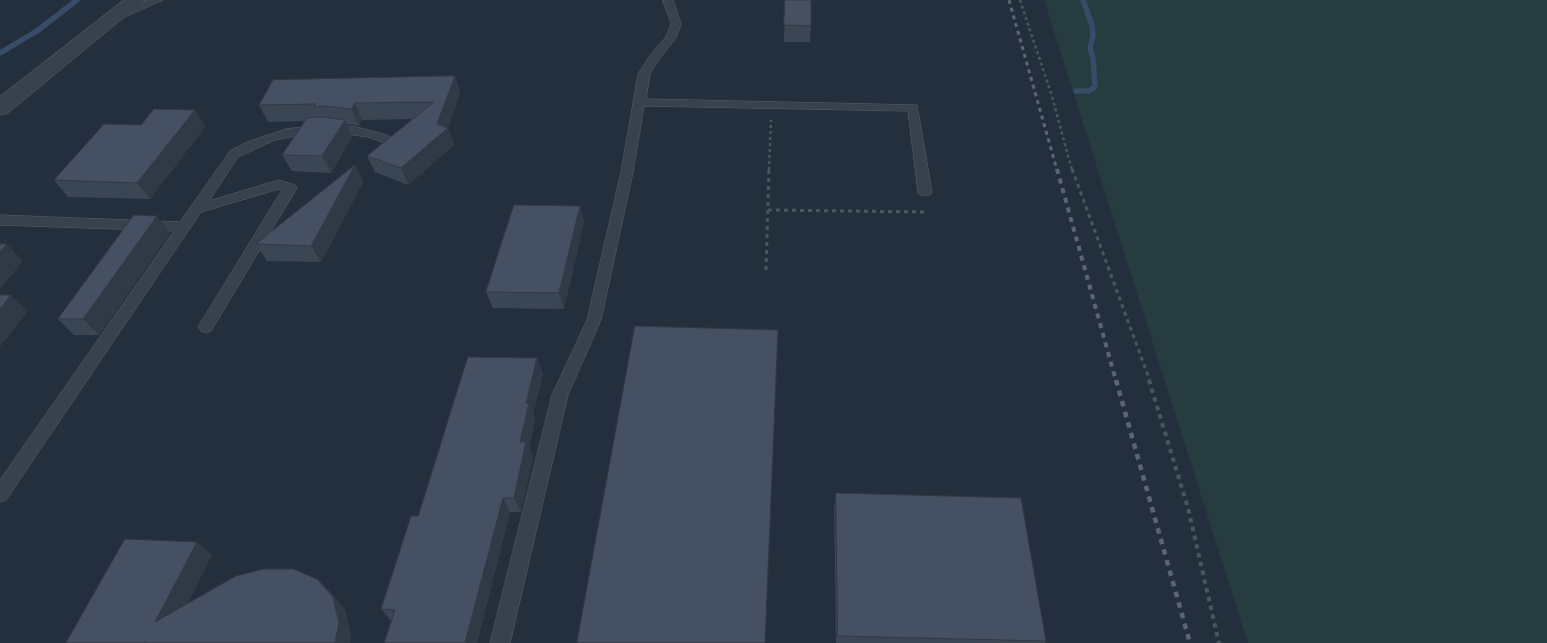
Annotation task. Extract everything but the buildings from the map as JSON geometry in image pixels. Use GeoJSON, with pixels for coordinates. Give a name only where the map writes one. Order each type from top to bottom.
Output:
{"type":"FeatureCollection","features":[{"type":"Feature","properties":{"kind":"street"},"geometry":{"type":"LineString","coordinates":[[0,108],[136,0]]}},
{"type":"Feature","properties":{"kind":"lane"},"geometry":{"type":"LineString","coordinates":[[114,17],[158,0]]}},
{"type":"Feature","properties":{"kind":"lane"},"geometry":{"type":"LineString","coordinates":[[500,643],[560,395],[594,320],[628,172],[644,74],[655,56],[671,38],[676,24],[668,0]]}},
{"type":"Feature","properties":{"kind":"lane"},"geometry":{"type":"LineString","coordinates":[[640,102],[913,108],[925,192]]}},
{"type":"Feature","properties":{"kind":"lane"},"geometry":{"type":"LineString","coordinates":[[0,494],[234,154],[269,137],[325,129],[353,130],[379,136],[390,141]]}},
{"type":"Feature","properties":{"kind":"lane"},"geometry":{"type":"LineString","coordinates":[[196,209],[279,184],[290,188],[206,327]]}},
{"type":"Feature","properties":{"kind":"lane"},"geometry":{"type":"LineString","coordinates":[[0,220],[184,227]]}},
{"type":"Feature","properties":{"kind":"path"},"geometry":{"type":"LineString","coordinates":[[1020,0],[1050,93],[1068,160],[1151,385],[1188,508],[1219,643]]}},
{"type":"Feature","properties":{"kind":"path"},"geometry":{"type":"LineString","coordinates":[[766,270],[772,105]]}},
{"type":"Feature","properties":{"kind":"path"},"geometry":{"type":"LineString","coordinates":[[768,210],[928,212]]}},
{"type":"Feature","properties":{"kind":"green space"},"geometry":{"type":"Polygon","coordinates":[[[1044,0],[1547,0],[1547,643],[1248,643],[1044,0]]]}},
{"type":"Feature","properties":{"kind":"waterway"},"geometry":{"type":"LineString","coordinates":[[0,53],[37,31],[77,0]]}},
{"type":"Feature","properties":{"kind":"waterway"},"geometry":{"type":"LineString","coordinates":[[1076,91],[1089,91],[1095,87],[1093,58],[1090,48],[1093,36],[1092,25],[1083,0]]}},
{"type":"Feature","properties":{"kind":"railway"},"geometry":{"type":"LineString","coordinates":[[1009,0],[1057,170]]}},
{"type":"Feature","properties":{"kind":"railway"},"geometry":{"type":"LineString","coordinates":[[1057,169],[1116,381]]}},
{"type":"Feature","properties":{"kind":"railway"},"geometry":{"type":"LineString","coordinates":[[1116,380],[1190,643]]}}]}
